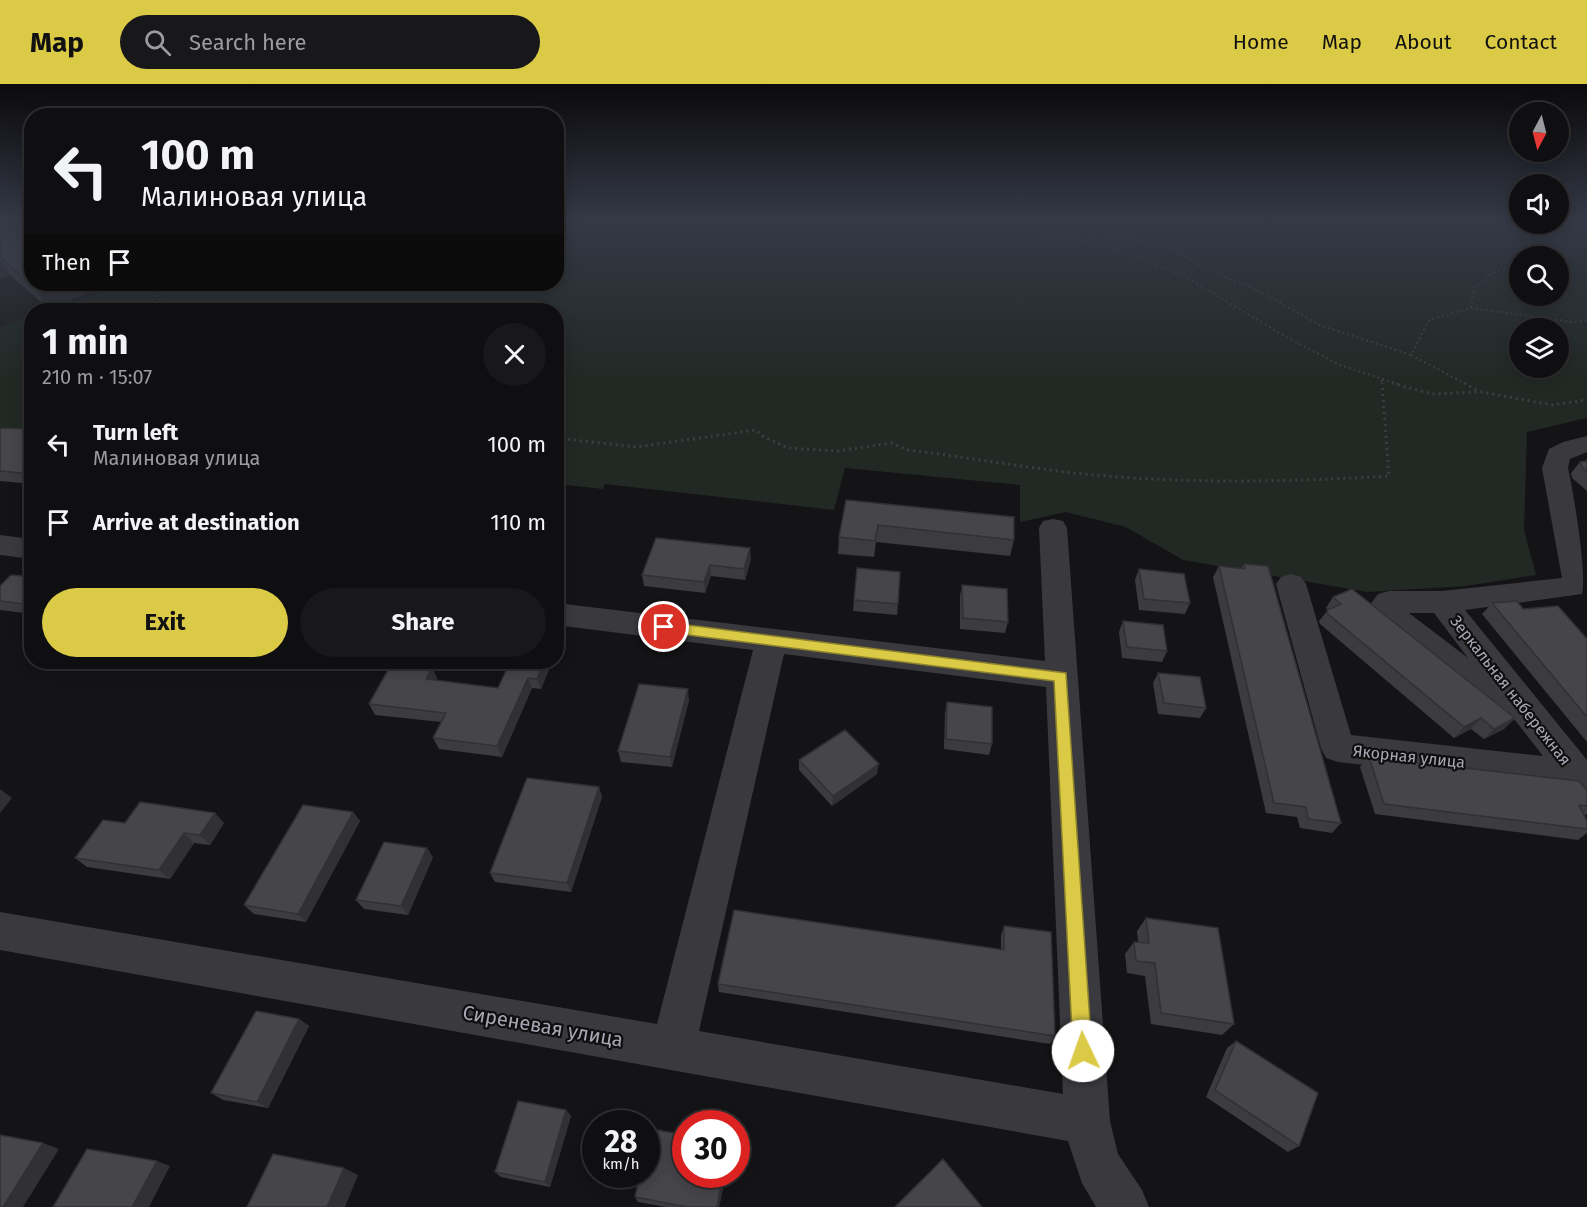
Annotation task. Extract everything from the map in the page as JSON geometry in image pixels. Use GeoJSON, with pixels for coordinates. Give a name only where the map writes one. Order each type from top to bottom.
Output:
{"type":"FeatureCollection","features":[{"type":"Feature","properties":{"kind":"street","name":"Зеркальная набережная"},"geometry":{"type":"LineString","coordinates":[[1442,602],[1572,587],[1577,580],[1580,563],[1575,516],[1555,468],[1558,455],[1572,447],[1587,444]]}},
{"type":"Feature","properties":{"kind":"street"},"geometry":{"type":"LineString","coordinates":[[1053,528],[1087,1121],[1093,1157],[1107,1184],[1125,1207]]}},
{"type":"Feature","properties":{"kind":"street"},"geometry":{"type":"LineString","coordinates":[[0,545],[24,548]]}},
{"type":"Feature","properties":{"kind":"street","name":"Якорная улица"},"geometry":{"type":"LineString","coordinates":[[1291,584],[1338,747],[1582,781]]}},
{"type":"Feature","properties":{"kind":"street"},"geometry":{"type":"LineString","coordinates":[[1442,602],[1389,602],[1383,606],[1389,614],[1548,738]]}},
{"type":"Feature","properties":{"kind":"street","name":"Зеркальная набережная"},"geometry":{"type":"LineString","coordinates":[[1442,602],[1582,781]]}},
{"type":"Feature","properties":{"kind":"street"},"geometry":{"type":"LineString","coordinates":[[564,615],[1061,676]]}},
{"type":"Feature","properties":{"kind":"street"},"geometry":{"type":"LineString","coordinates":[[673,1048],[771,641]]}},
{"type":"Feature","properties":{"kind":"street","name":"Сиреневая улица"},"geometry":{"type":"LineString","coordinates":[[0,931],[1087,1121]]}},
{"type":"Feature","properties":{"kind":"path"},"geometry":{"type":"LineString","coordinates":[[1172,271],[1186,277],[1288,338],[1340,365],[1382,380],[1432,394],[1481,392],[1553,405],[1587,400]]}},
{"type":"Feature","properties":{"kind":"path"},"geometry":{"type":"LineString","coordinates":[[1211,271],[1259,291],[1320,325],[1411,355],[1481,392]]}},
{"type":"Feature","properties":{"kind":"path"},"geometry":{"type":"LineString","coordinates":[[1471,308],[1474,288],[1492,273],[1498,271]]}},
{"type":"Feature","properties":{"kind":"path"},"geometry":{"type":"LineString","coordinates":[[151,291],[167,303]]}},
{"type":"Feature","properties":{"kind":"path"},"geometry":{"type":"LineString","coordinates":[[1411,355],[1429,320],[1471,308],[1572,322],[1587,320]]}},
{"type":"Feature","properties":{"kind":"path"},"geometry":{"type":"LineString","coordinates":[[564,439],[636,447],[756,430],[764,437],[788,448],[838,451],[891,443],[908,450],[1083,474],[1243,482],[1389,476],[1382,380]]}},
{"type":"Feature","properties":{"kind":"shaded area"},"geometry":{"type":"Polygon","coordinates":[[[0,271],[24,271],[24,291],[103,291],[68,303],[24,303],[24,318],[0,327],[0,271]]]}},
{"type":"Feature","properties":{"kind":"shaded area"},"geometry":{"type":"Polygon","coordinates":[[[564,271],[1509,271],[1509,306],[1569,306],[1569,271],[1587,271],[1587,418],[1527,432],[1524,530],[1536,575],[1466,586],[1367,592],[1183,560],[1126,527],[1066,512],[1020,522],[1020,485],[845,468],[834,510],[605,484],[603,489],[564,485],[564,303],[68,303],[103,291],[564,291],[564,271]]]}},
{"type":"Feature","properties":{"kind":"shaded area"},"geometry":{"type":"Polygon","coordinates":[[[24,318],[24,434],[0,432],[0,327],[24,318]]]}},
{"type":"Feature","properties":{"kind":"building"},"geometry":{"type":"Polygon","coordinates":[[[16,271],[24,271],[24,278],[16,271]]]}},
{"type":"Feature","properties":{"kind":"building"},"geometry":{"type":"Polygon","coordinates":[[[0,428],[24,429],[24,473],[0,471],[0,428]]]}},
{"type":"Feature","properties":{"kind":"building"},"geometry":{"type":"Polygon","coordinates":[[[1587,461],[1587,472],[1580,462],[1587,461]]]}},
{"type":"Feature","properties":{"kind":"building"},"geometry":{"type":"Polygon","coordinates":[[[846,500],[1014,517],[1014,540],[878,525],[875,541],[839,537],[846,500]]]}},
{"type":"Feature","properties":{"kind":"building"},"geometry":{"type":"Polygon","coordinates":[[[656,538],[750,548],[744,569],[710,565],[704,582],[642,575],[656,538]]]}},
{"type":"Feature","properties":{"kind":"building"},"geometry":{"type":"Polygon","coordinates":[[[1244,564],[1268,566],[1341,823],[1308,819],[1306,807],[1274,803],[1219,566],[1245,569],[1244,564]]]}},
{"type":"Feature","properties":{"kind":"building"},"geometry":{"type":"Polygon","coordinates":[[[857,568],[900,572],[898,604],[854,600],[857,568]]]}},
{"type":"Feature","properties":{"kind":"building"},"geometry":{"type":"Polygon","coordinates":[[[1139,569],[1184,574],[1190,603],[1144,599],[1139,569]]]}},
{"type":"Feature","properties":{"kind":"building"},"geometry":{"type":"Polygon","coordinates":[[[11,575],[24,576],[24,604],[0,601],[0,586],[11,575]]]}},
{"type":"Feature","properties":{"kind":"building"},"geometry":{"type":"Polygon","coordinates":[[[962,585],[1007,589],[1008,622],[963,618],[962,585]]]}},
{"type":"Feature","properties":{"kind":"building"},"geometry":{"type":"Polygon","coordinates":[[[1352,589],[1515,718],[1494,729],[1481,718],[1464,727],[1328,614],[1327,610],[1341,604],[1333,597],[1352,589]]]}},
{"type":"Feature","properties":{"kind":"building"},"geometry":{"type":"Polygon","coordinates":[[[1517,601],[1523,609],[1558,606],[1587,639],[1587,717],[1492,603],[1517,601]]]}},
{"type":"Feature","properties":{"kind":"building"},"geometry":{"type":"Polygon","coordinates":[[[1123,621],[1163,625],[1167,651],[1127,647],[1123,621]]]}},
{"type":"Feature","properties":{"kind":"building"},"geometry":{"type":"Polygon","coordinates":[[[389,669],[431,669],[426,679],[498,688],[507,669],[541,669],[537,679],[528,678],[497,746],[433,738],[446,713],[369,704],[389,669]]]}},
{"type":"Feature","properties":{"kind":"building"},"geometry":{"type":"Polygon","coordinates":[[[1158,673],[1200,677],[1206,708],[1164,703],[1158,673]]]}},
{"type":"Feature","properties":{"kind":"building"},"geometry":{"type":"Polygon","coordinates":[[[639,684],[688,689],[670,757],[618,751],[639,684]]]}},
{"type":"Feature","properties":{"kind":"building"},"geometry":{"type":"Polygon","coordinates":[[[947,702],[992,707],[992,744],[946,739],[947,702]]]}},
{"type":"Feature","properties":{"kind":"building"},"geometry":{"type":"Polygon","coordinates":[[[845,730],[879,764],[833,796],[799,760],[845,730]]]}},
{"type":"Feature","properties":{"kind":"building"},"geometry":{"type":"Polygon","coordinates":[[[1369,757],[1579,781],[1587,790],[1587,806],[1579,805],[1587,821],[1587,829],[1384,804],[1369,757]]]}},
{"type":"Feature","properties":{"kind":"building"},"geometry":{"type":"Polygon","coordinates":[[[527,778],[599,787],[567,883],[490,873],[527,778]]]}},
{"type":"Feature","properties":{"kind":"building"},"geometry":{"type":"Polygon","coordinates":[[[140,802],[215,813],[200,835],[184,833],[159,870],[75,858],[103,820],[125,823],[140,802]]]}},
{"type":"Feature","properties":{"kind":"building"},"geometry":{"type":"Polygon","coordinates":[[[303,805],[353,812],[298,914],[244,905],[303,805]]]}},
{"type":"Feature","properties":{"kind":"building"},"geometry":{"type":"Polygon","coordinates":[[[384,842],[427,848],[401,906],[356,900],[384,842]]]}},
{"type":"Feature","properties":{"kind":"building"},"geometry":{"type":"Polygon","coordinates":[[[734,910],[1004,950],[1004,926],[1051,932],[1055,1036],[718,984],[734,910]]]}},
{"type":"Feature","properties":{"kind":"building"},"geometry":{"type":"Polygon","coordinates":[[[1146,918],[1218,928],[1234,1024],[1161,1013],[1155,963],[1136,961],[1134,942],[1149,943],[1146,918]]]}},
{"type":"Feature","properties":{"kind":"building"},"geometry":{"type":"Polygon","coordinates":[[[256,1011],[299,1019],[257,1102],[211,1093],[256,1011]]]}},
{"type":"Feature","properties":{"kind":"building"},"geometry":{"type":"Polygon","coordinates":[[[1236,1041],[1318,1093],[1299,1146],[1215,1090],[1236,1041]]]}},
{"type":"Feature","properties":{"kind":"building"},"geometry":{"type":"Polygon","coordinates":[[[518,1101],[566,1110],[545,1182],[495,1172],[518,1101]]]}},
{"type":"Feature","properties":{"kind":"building"},"geometry":{"type":"Polygon","coordinates":[[[660,1131],[672,1133],[672,1188],[720,1188],[717,1207],[687,1207],[635,1197],[637,1188],[660,1188],[660,1131]]]}},
{"type":"Feature","properties":{"kind":"building"},"geometry":{"type":"Polygon","coordinates":[[[0,1135],[43,1143],[3,1207],[0,1207],[0,1135]]]}},
{"type":"Feature","properties":{"kind":"building"},"geometry":{"type":"Polygon","coordinates":[[[87,1149],[157,1161],[132,1207],[53,1207],[87,1149]]]}},
{"type":"Feature","properties":{"kind":"building"},"geometry":{"type":"Polygon","coordinates":[[[273,1154],[344,1168],[327,1207],[247,1207],[273,1154]]]}},
{"type":"Feature","properties":{"kind":"building"},"geometry":{"type":"Polygon","coordinates":[[[943,1159],[982,1207],[895,1207],[943,1159]]]}},
{"type":"Feature","properties":{"kind":"route"},"geometry":{"type":"LineString","coordinates":[[664,627],[1061,676],[1083,1051]]}}]}
